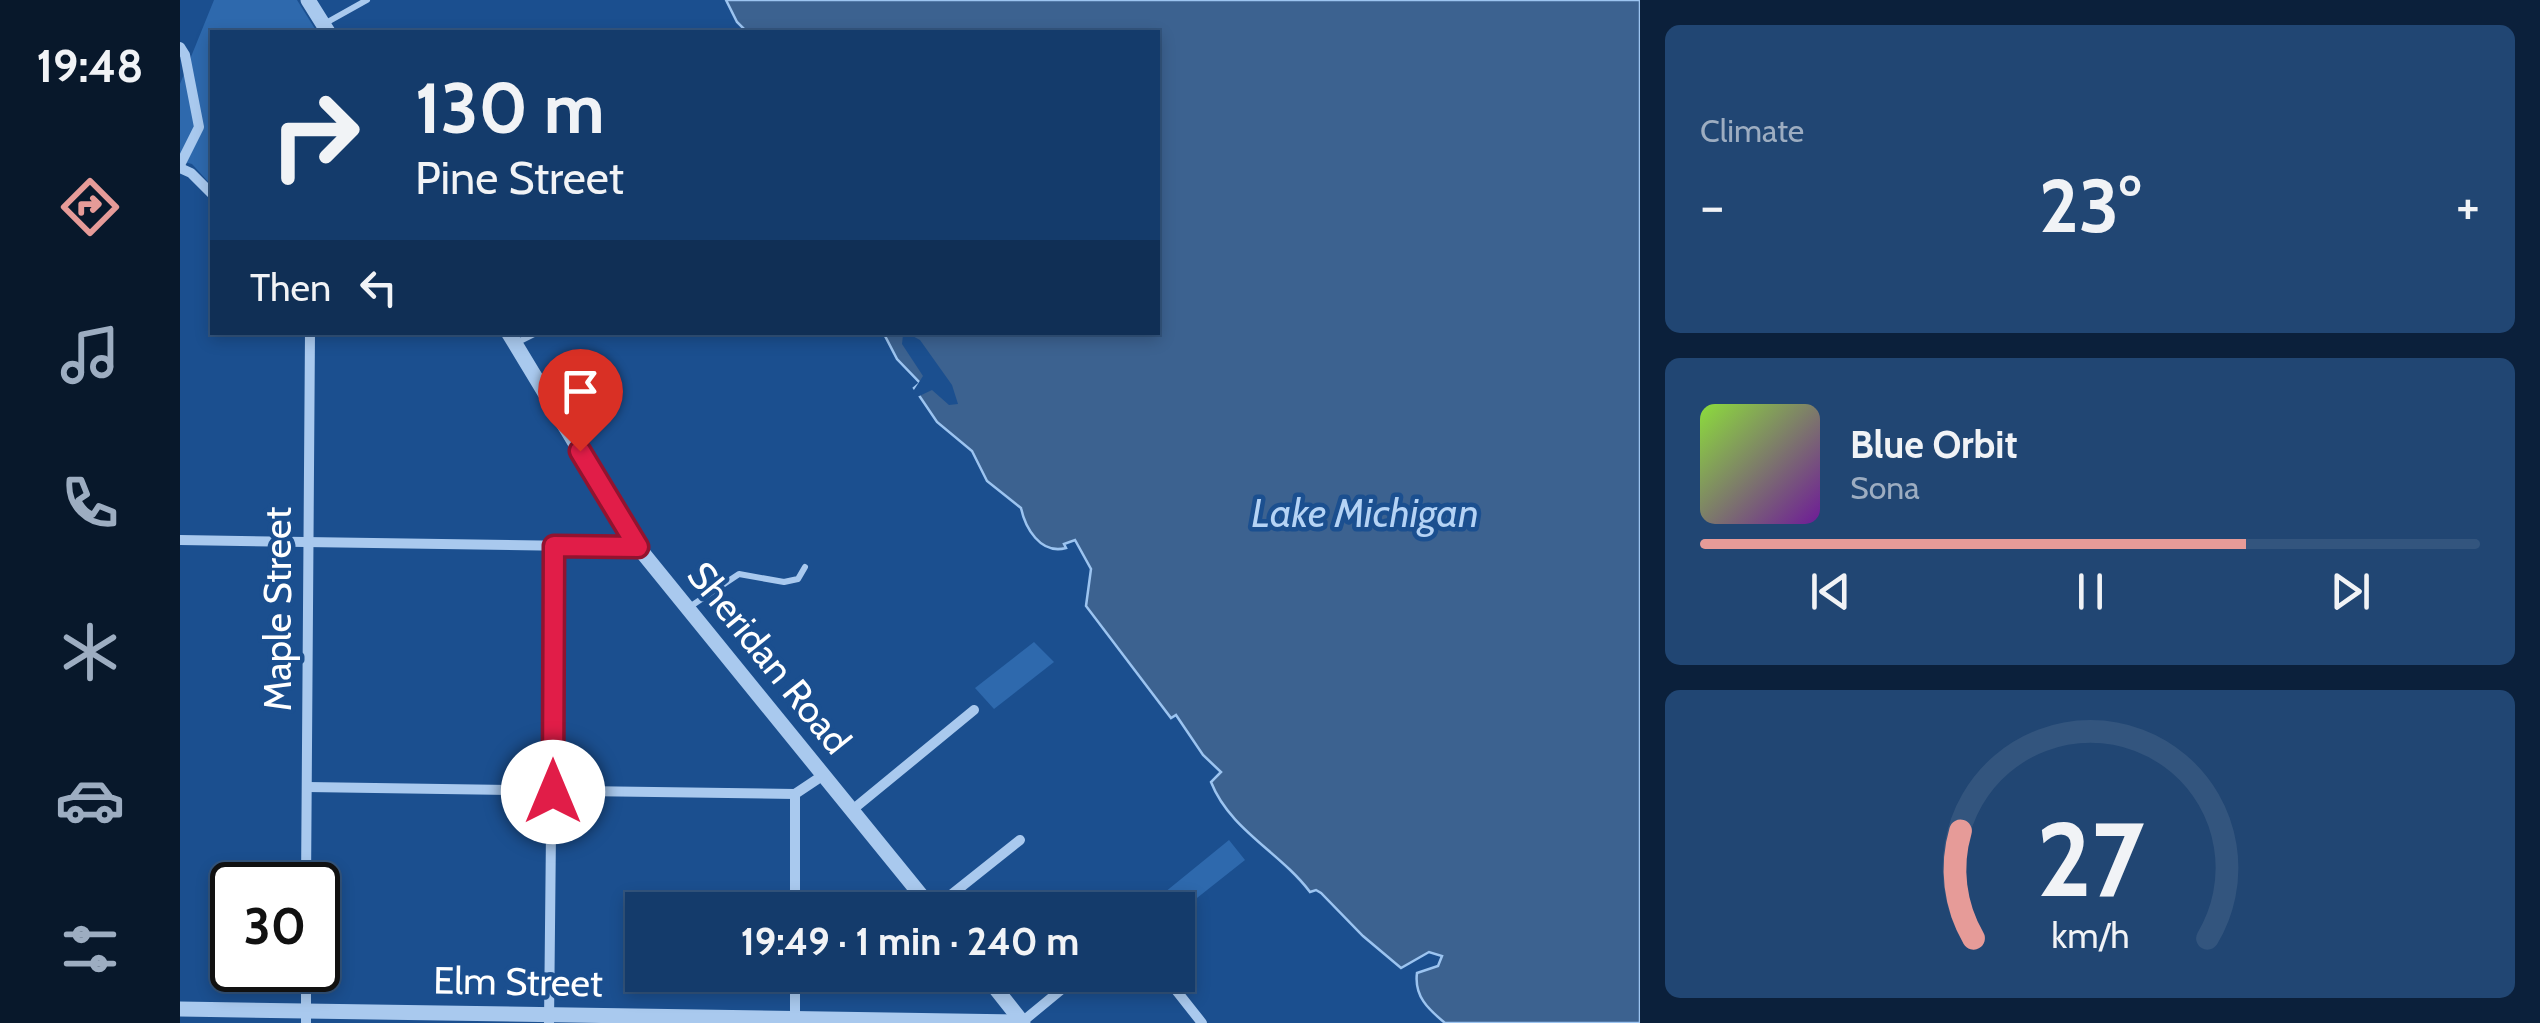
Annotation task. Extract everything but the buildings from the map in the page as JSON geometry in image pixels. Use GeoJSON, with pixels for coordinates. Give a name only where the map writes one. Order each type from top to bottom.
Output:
{"type":"FeatureCollection","features":[{"type":"Feature","properties":{"kind":"street"},"geometry":{"type":"LineString","coordinates":[[180,47],[186,55],[199,127],[180,167],[210,192]]}},
{"type":"Feature","properties":{"kind":"street","name":"Maple Street"},"geometry":{"type":"LineString","coordinates":[[306,862],[310,336]]}},
{"type":"Feature","properties":{"kind":"street","name":"Sheridan Road"},"geometry":{"type":"LineString","coordinates":[[512,338],[638,547],[917,892]]}},
{"type":"Feature","properties":{"kind":"street"},"geometry":{"type":"LineString","coordinates":[[180,540],[638,547]]}},
{"type":"Feature","properties":{"kind":"street"},"geometry":{"type":"LineString","coordinates":[[549,1019],[554,546]]}},
{"type":"Feature","properties":{"kind":"street"},"geometry":{"type":"LineString","coordinates":[[851,811],[974,710]]}},
{"type":"Feature","properties":{"kind":"street"},"geometry":{"type":"LineString","coordinates":[[307,787],[794,794],[822,776]]}},
{"type":"Feature","properties":{"kind":"street"},"geometry":{"type":"LineString","coordinates":[[794,794],[794,892]]}},
{"type":"Feature","properties":{"kind":"street"},"geometry":{"type":"LineString","coordinates":[[955,892],[1020,840]]}},
{"type":"Feature","properties":{"kind":"street"},"geometry":{"type":"LineString","coordinates":[[794,992],[794,1021]]}},
{"type":"Feature","properties":{"kind":"street"},"geometry":{"type":"LineString","coordinates":[[999,992],[1023,1022],[1059,992]]}},
{"type":"Feature","properties":{"kind":"street"},"geometry":{"type":"LineString","coordinates":[[1177,992],[1202,1023]]}},
{"type":"Feature","properties":{"kind":"street","name":"Elm Street"},"geometry":{"type":"LineString","coordinates":[[180,1009],[306,1017],[1023,1022]]}},
{"type":"Feature","properties":{"kind":"lane"},"geometry":{"type":"LineString","coordinates":[[317,20],[367,0]]}},
{"type":"Feature","properties":{"kind":"lane"},"geometry":{"type":"LineString","coordinates":[[687,608],[739,574],[784,582],[798,580],[804,567]]}},
{"type":"Feature","properties":{"kind":"shaded area"},"geometry":{"type":"Polygon","coordinates":[[[214,0],[297,0],[316,30],[210,30],[210,184],[192,164],[180,161],[180,84],[214,0]]]}},
{"type":"Feature","properties":{"kind":"shaded area"},"geometry":{"type":"Polygon","coordinates":[[[1034,642],[1054,662],[994,709],[975,688],[1034,642]]]}},
{"type":"Feature","properties":{"kind":"shaded area"},"geometry":{"type":"Polygon","coordinates":[[[1229,840],[1245,860],[1195,900],[1195,892],[1165,892],[1229,840]]]}},
{"type":"Feature","properties":{"kind":"water","name":"Lake Michigan"},"geometry":{"type":"Polygon","coordinates":[[[726,0],[1640,0],[1640,1023],[1445,1023],[1439,1018],[1420,995],[1417,973],[1438,966],[1442,956],[1429,952],[1401,968],[1321,893],[1310,892],[1230,814],[1211,782],[1221,772],[1203,755],[1176,715],[1171,718],[1086,606],[1091,569],[1075,540],[1064,544],[1066,548],[1057,549],[1035,538],[1021,508],[987,481],[972,451],[937,422],[914,388],[920,383],[897,359],[884,335],[1160,335],[1160,30],[745,30],[726,0]]]}},
{"type":"Feature","properties":{"kind":"pier"},"geometry":{"type":"Polygon","coordinates":[[[903,335],[920,340],[952,385],[958,404],[949,405],[932,390],[915,398],[912,393],[923,376],[902,344],[903,335]]]}},
{"type":"Feature","properties":{"kind":"route"},"geometry":{"type":"LineString","coordinates":[[553,792],[554,546],[638,547],[580,451]]}}]}
